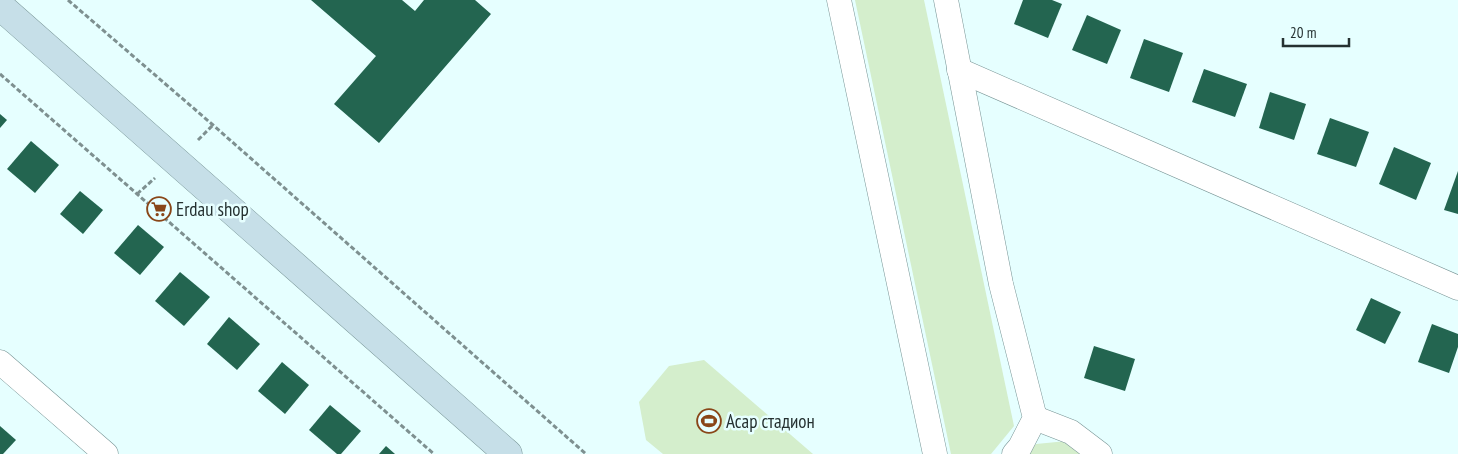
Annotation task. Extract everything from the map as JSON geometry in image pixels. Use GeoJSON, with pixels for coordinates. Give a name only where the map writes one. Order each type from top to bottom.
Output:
{"type":"FeatureCollection","features":[{"type":"Feature","properties":{"kind":"street"},"geometry":{"type":"LineString","coordinates":[[839,0],[935,454]]}},
{"type":"Feature","properties":{"kind":"street"},"geometry":{"type":"LineString","coordinates":[[946,0],[1001,284],[1036,418],[1014,454]]}},
{"type":"Feature","properties":{"kind":"street"},"geometry":{"type":"LineString","coordinates":[[0,6],[508,454]]}},
{"type":"Feature","properties":{"kind":"street"},"geometry":{"type":"LineString","coordinates":[[959,70],[1458,288]]}},
{"type":"Feature","properties":{"kind":"street"},"geometry":{"type":"LineString","coordinates":[[0,362],[106,454]]}},
{"type":"Feature","properties":{"kind":"street"},"geometry":{"type":"LineString","coordinates":[[1036,418],[1071,432],[1100,454]]}},
{"type":"Feature","properties":{"kind":"path"},"geometry":{"type":"LineString","coordinates":[[68,0],[213,125],[586,454]]}},
{"type":"Feature","properties":{"kind":"path"},"geometry":{"type":"LineString","coordinates":[[0,74],[434,454]]}},
{"type":"Feature","properties":{"kind":"path"},"geometry":{"type":"LineString","coordinates":[[198,140],[213,125]]}},
{"type":"Feature","properties":{"kind":"path"},"geometry":{"type":"LineString","coordinates":[[137,194],[155,178]]}},
{"type":"Feature","properties":{"kind":"green space"},"geometry":{"type":"Polygon","coordinates":[[[855,0],[924,0],[1014,426],[991,454],[951,454],[855,0]]]}},
{"type":"Feature","properties":{"kind":"green space","name":"Асар стадион"},"geometry":{"type":"Polygon","coordinates":[[[704,360],[813,454],[663,454],[646,440],[639,402],[669,366],[704,360]]]}},
{"type":"Feature","properties":{"kind":"green space"},"geometry":{"type":"Polygon","coordinates":[[[1067,441],[1083,454],[1027,454],[1036,444],[1067,441]]]}},
{"type":"Feature","properties":{"kind":"building"},"geometry":{"type":"Polygon","coordinates":[[[311,0],[402,0],[415,11],[424,0],[475,0],[491,14],[379,143],[334,104],[376,56],[311,0]]]}},
{"type":"Feature","properties":{"kind":"building"},"geometry":{"type":"Polygon","coordinates":[[[1023,0],[1052,0],[1062,4],[1048,38],[1014,24],[1023,0]]]}},
{"type":"Feature","properties":{"kind":"building"},"geometry":{"type":"Polygon","coordinates":[[[1087,15],[1121,30],[1107,64],[1072,50],[1087,15]]]}},
{"type":"Feature","properties":{"kind":"building"},"geometry":{"type":"Polygon","coordinates":[[[1144,39],[1183,53],[1169,92],[1130,78],[1144,39]]]}},
{"type":"Feature","properties":{"kind":"building"},"geometry":{"type":"Polygon","coordinates":[[[1204,69],[1247,84],[1235,117],[1192,102],[1204,69]]]}},
{"type":"Feature","properties":{"kind":"building"},"geometry":{"type":"Polygon","coordinates":[[[1270,92],[1306,104],[1294,140],[1259,128],[1270,92]]]}},
{"type":"Feature","properties":{"kind":"building"},"geometry":{"type":"Polygon","coordinates":[[[0,114],[7,120],[0,128],[0,114]]]}},
{"type":"Feature","properties":{"kind":"building"},"geometry":{"type":"Polygon","coordinates":[[[1330,118],[1369,132],[1356,167],[1317,154],[1330,118]]]}},
{"type":"Feature","properties":{"kind":"building"},"geometry":{"type":"Polygon","coordinates":[[[31,141],[59,165],[35,193],[7,169],[31,141]]]}},
{"type":"Feature","properties":{"kind":"building"},"geometry":{"type":"Polygon","coordinates":[[[1394,147],[1431,163],[1416,200],[1379,184],[1394,147]]]}},
{"type":"Feature","properties":{"kind":"building"},"geometry":{"type":"Polygon","coordinates":[[[1458,171],[1458,214],[1444,210],[1458,171]]]}},
{"type":"Feature","properties":{"kind":"building"},"geometry":{"type":"Polygon","coordinates":[[[80,191],[103,210],[83,234],[60,214],[80,191]]]}},
{"type":"Feature","properties":{"kind":"building"},"geometry":{"type":"Polygon","coordinates":[[[138,225],[164,247],[140,275],[114,253],[138,225]]]}},
{"type":"Feature","properties":{"kind":"building"},"geometry":{"type":"Polygon","coordinates":[[[180,272],[210,297],[184,326],[155,301],[180,272]]]}},
{"type":"Feature","properties":{"kind":"building"},"geometry":{"type":"Polygon","coordinates":[[[1371,298],[1401,312],[1385,344],[1356,330],[1371,298]]]}},
{"type":"Feature","properties":{"kind":"building"},"geometry":{"type":"Polygon","coordinates":[[[229,317],[260,344],[237,370],[207,344],[229,317]]]}},
{"type":"Feature","properties":{"kind":"building"},"geometry":{"type":"Polygon","coordinates":[[[1432,324],[1458,334],[1458,347],[1449,373],[1418,362],[1432,324]]]}},
{"type":"Feature","properties":{"kind":"building"},"geometry":{"type":"Polygon","coordinates":[[[1094,346],[1135,359],[1125,391],[1084,378],[1094,346]]]}},
{"type":"Feature","properties":{"kind":"building"},"geometry":{"type":"Polygon","coordinates":[[[282,362],[309,385],[285,414],[258,391],[282,362]]]}},
{"type":"Feature","properties":{"kind":"building"},"geometry":{"type":"Polygon","coordinates":[[[330,405],[361,431],[341,454],[337,454],[309,430],[330,405]]]}},
{"type":"Feature","properties":{"kind":"building"},"geometry":{"type":"Polygon","coordinates":[[[0,426],[16,440],[3,454],[0,454],[0,426]]]}},
{"type":"Feature","properties":{"kind":"building"},"geometry":{"type":"Polygon","coordinates":[[[386,446],[395,454],[379,454],[386,446]]]}},
{"type":"Feature","properties":{"kind":"place","name":"Erdau shop"},"geometry":{"type":"Point","coordinates":[159,209]}},
{"type":"Feature","properties":{"kind":"place","name":"Асар стадион"},"geometry":{"type":"Point","coordinates":[709,421]}}]}
